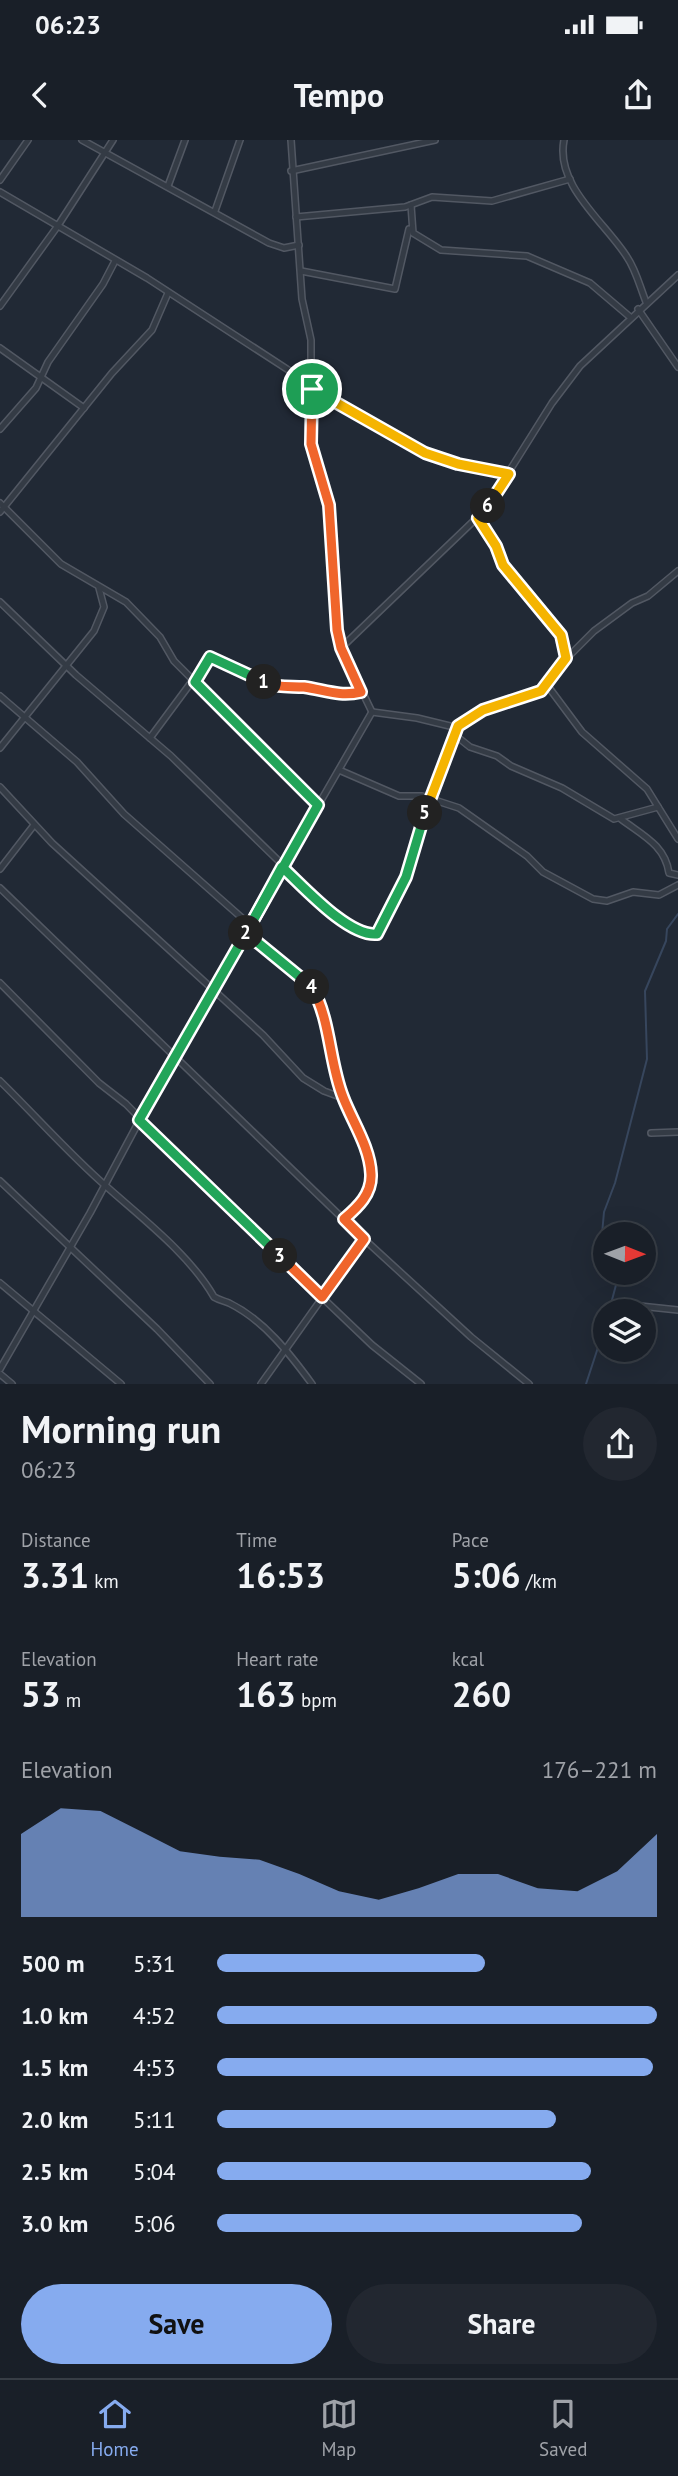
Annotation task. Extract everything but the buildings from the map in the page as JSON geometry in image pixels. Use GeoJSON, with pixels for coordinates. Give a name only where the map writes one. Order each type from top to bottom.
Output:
{"type":"FeatureCollection","features":[{"type":"Feature","properties":{"kind":"street"},"geometry":{"type":"LineString","coordinates":[[0,180],[28,140]]}},
{"type":"Feature","properties":{"kind":"street"},"geometry":{"type":"LineString","coordinates":[[82,140],[278,247],[299,245]]}},
{"type":"Feature","properties":{"kind":"street"},"geometry":{"type":"LineString","coordinates":[[0,306],[57,227],[113,140]]}},
{"type":"Feature","properties":{"kind":"street"},"geometry":{"type":"LineString","coordinates":[[168,186],[185,140]]}},
{"type":"Feature","properties":{"kind":"street"},"geometry":{"type":"LineString","coordinates":[[215,211],[240,140]]}},
{"type":"Feature","properties":{"kind":"street"},"geometry":{"type":"LineString","coordinates":[[291,140],[291,172],[303,307],[311,340],[311,444],[329,505],[334,594],[341,648],[372,712]]}},
{"type":"Feature","properties":{"kind":"street"},"geometry":{"type":"LineString","coordinates":[[291,172],[435,140]]}},
{"type":"Feature","properties":{"kind":"street"},"geometry":{"type":"LineString","coordinates":[[564,140],[562,156],[570,179],[582,199],[629,259],[646,302]]}},
{"type":"Feature","properties":{"kind":"street"},"geometry":{"type":"LineString","coordinates":[[296,217],[411,205],[438,197],[492,201],[570,179]]}},
{"type":"Feature","properties":{"kind":"street"},"geometry":{"type":"LineString","coordinates":[[0,192],[168,293],[293,373],[312,389],[425,453],[458,464],[509,474]]}},
{"type":"Feature","properties":{"kind":"street"},"geometry":{"type":"LineString","coordinates":[[301,271],[395,289],[410,226],[411,205]]}},
{"type":"Feature","properties":{"kind":"street"},"geometry":{"type":"LineString","coordinates":[[410,226],[416,236],[438,250],[527,256],[590,284],[630,317]]}},
{"type":"Feature","properties":{"kind":"street"},"geometry":{"type":"LineString","coordinates":[[0,429],[42,379],[48,362],[103,284],[115,261]]}},
{"type":"Feature","properties":{"kind":"street"},"geometry":{"type":"LineString","coordinates":[[341,648],[478,518],[568,382],[638,309],[678,275]]}},
{"type":"Feature","properties":{"kind":"street"},"geometry":{"type":"LineString","coordinates":[[168,293],[152,330],[2,507],[55,559],[126,602],[160,638],[174,661],[318,805]]}},
{"type":"Feature","properties":{"kind":"street"},"geometry":{"type":"LineString","coordinates":[[638,309],[678,367]]}},
{"type":"Feature","properties":{"kind":"street"},"geometry":{"type":"LineString","coordinates":[[0,348],[84,408]]}},
{"type":"Feature","properties":{"kind":"street"},"geometry":{"type":"LineString","coordinates":[[478,518],[496,546],[503,565],[561,635],[566,658]]}},
{"type":"Feature","properties":{"kind":"street"},"geometry":{"type":"LineString","coordinates":[[0,602],[150,738],[282,867],[349,926],[370,935],[377,934],[406,877],[430,798],[458,726],[478,712],[530,697],[547,685],[566,658],[594,631],[632,603],[648,596],[678,571]]}},
{"type":"Feature","properties":{"kind":"street"},"geometry":{"type":"LineString","coordinates":[[0,748],[92,634],[103,610],[99,588]]}},
{"type":"Feature","properties":{"kind":"street"},"geometry":{"type":"LineString","coordinates":[[150,738],[195,682],[206,660],[212,657],[279,687],[306,688],[341,695],[361,692]]}},
{"type":"Feature","properties":{"kind":"street"},"geometry":{"type":"LineString","coordinates":[[547,685],[582,733],[646,788],[678,839]]}},
{"type":"Feature","properties":{"kind":"street"},"geometry":{"type":"LineString","coordinates":[[0,696],[77,762],[124,814],[250,925]]}},
{"type":"Feature","properties":{"kind":"street"},"geometry":{"type":"LineString","coordinates":[[372,712],[458,726]]}},
{"type":"Feature","properties":{"kind":"street"},"geometry":{"type":"LineString","coordinates":[[12,1384],[0,1372],[33,1309],[105,1185],[175,1054],[372,712]]}},
{"type":"Feature","properties":{"kind":"street"},"geometry":{"type":"LineString","coordinates":[[455,735],[470,747],[497,755],[514,768],[562,788],[609,817],[621,819],[658,807]]}},
{"type":"Feature","properties":{"kind":"street"},"geometry":{"type":"LineString","coordinates":[[339,770],[398,796],[430,798],[459,808],[527,856],[543,872],[593,899],[607,901],[633,892],[659,895],[678,884]]}},
{"type":"Feature","properties":{"kind":"street"},"geometry":{"type":"LineString","coordinates":[[0,787],[34,825],[263,1035],[307,1080],[343,1098]]}},
{"type":"Feature","properties":{"kind":"street"},"geometry":{"type":"LineString","coordinates":[[621,819],[666,854],[669,873],[678,875]]}},
{"type":"Feature","properties":{"kind":"street"},"geometry":{"type":"LineString","coordinates":[[0,869],[34,825]]}},
{"type":"Feature","properties":{"kind":"street"},"geometry":{"type":"LineString","coordinates":[[0,888],[364,1239],[471,1338],[527,1384]]}},
{"type":"Feature","properties":{"kind":"street"},"geometry":{"type":"LineString","coordinates":[[246,933],[313,989],[327,1028],[343,1098],[356,1124],[371,1176],[362,1204],[344,1219]]}},
{"type":"Feature","properties":{"kind":"street"},"geometry":{"type":"LineString","coordinates":[[0,983],[322,1297],[398,1368],[421,1384]]}},
{"type":"Feature","properties":{"kind":"street"},"geometry":{"type":"LineString","coordinates":[[0,1081],[105,1185],[156,1229],[204,1279],[214,1297],[244,1313],[286,1349],[312,1384]]}},
{"type":"Feature","properties":{"kind":"street"},"geometry":{"type":"LineString","coordinates":[[651,1133],[678,1132]]}},
{"type":"Feature","properties":{"kind":"street"},"geometry":{"type":"LineString","coordinates":[[0,1181],[210,1384]]}},
{"type":"Feature","properties":{"kind":"street"},"geometry":{"type":"LineString","coordinates":[[261,1384],[364,1239]]}},
{"type":"Feature","properties":{"kind":"street"},"geometry":{"type":"LineString","coordinates":[[0,1283],[121,1384]]}},
{"type":"Feature","properties":{"kind":"street"},"geometry":{"type":"LineString","coordinates":[[656,1308],[678,1310]]}},
{"type":"Feature","properties":{"kind":"waterway"},"geometry":{"type":"LineString","coordinates":[[603,1222],[647,1059],[645,991],[666,941],[667,929],[678,914]]}},
{"type":"Feature","properties":{"kind":"waterway"},"geometry":{"type":"LineString","coordinates":[[612,1299],[616,1285]]}},
{"type":"Feature","properties":{"kind":"waterway"},"geometry":{"type":"LineString","coordinates":[[586,1384],[593,1362]]}},
{"type":"Feature","properties":{"kind":"route"},"geometry":{"type":"LineString","coordinates":[[312,389],[309,417],[311,444],[314,462],[329,505],[337,630],[341,648],[361,692],[334,695],[306,688],[279,687],[215,658],[206,660],[195,682],[318,805],[282,867],[213,991],[175,1054],[139,1120],[322,1297],[364,1239],[344,1219],[362,1204],[371,1180],[371,1171],[356,1124],[343,1098],[327,1028],[313,989],[308,982],[246,933],[282,867],[331,912],[354,929],[370,935],[380,932],[406,877],[422,821],[458,726],[478,712],[541,691],[566,658],[561,635],[503,565],[496,546],[478,518],[509,474],[444,461],[425,453],[358,412],[312,389]]}}]}
